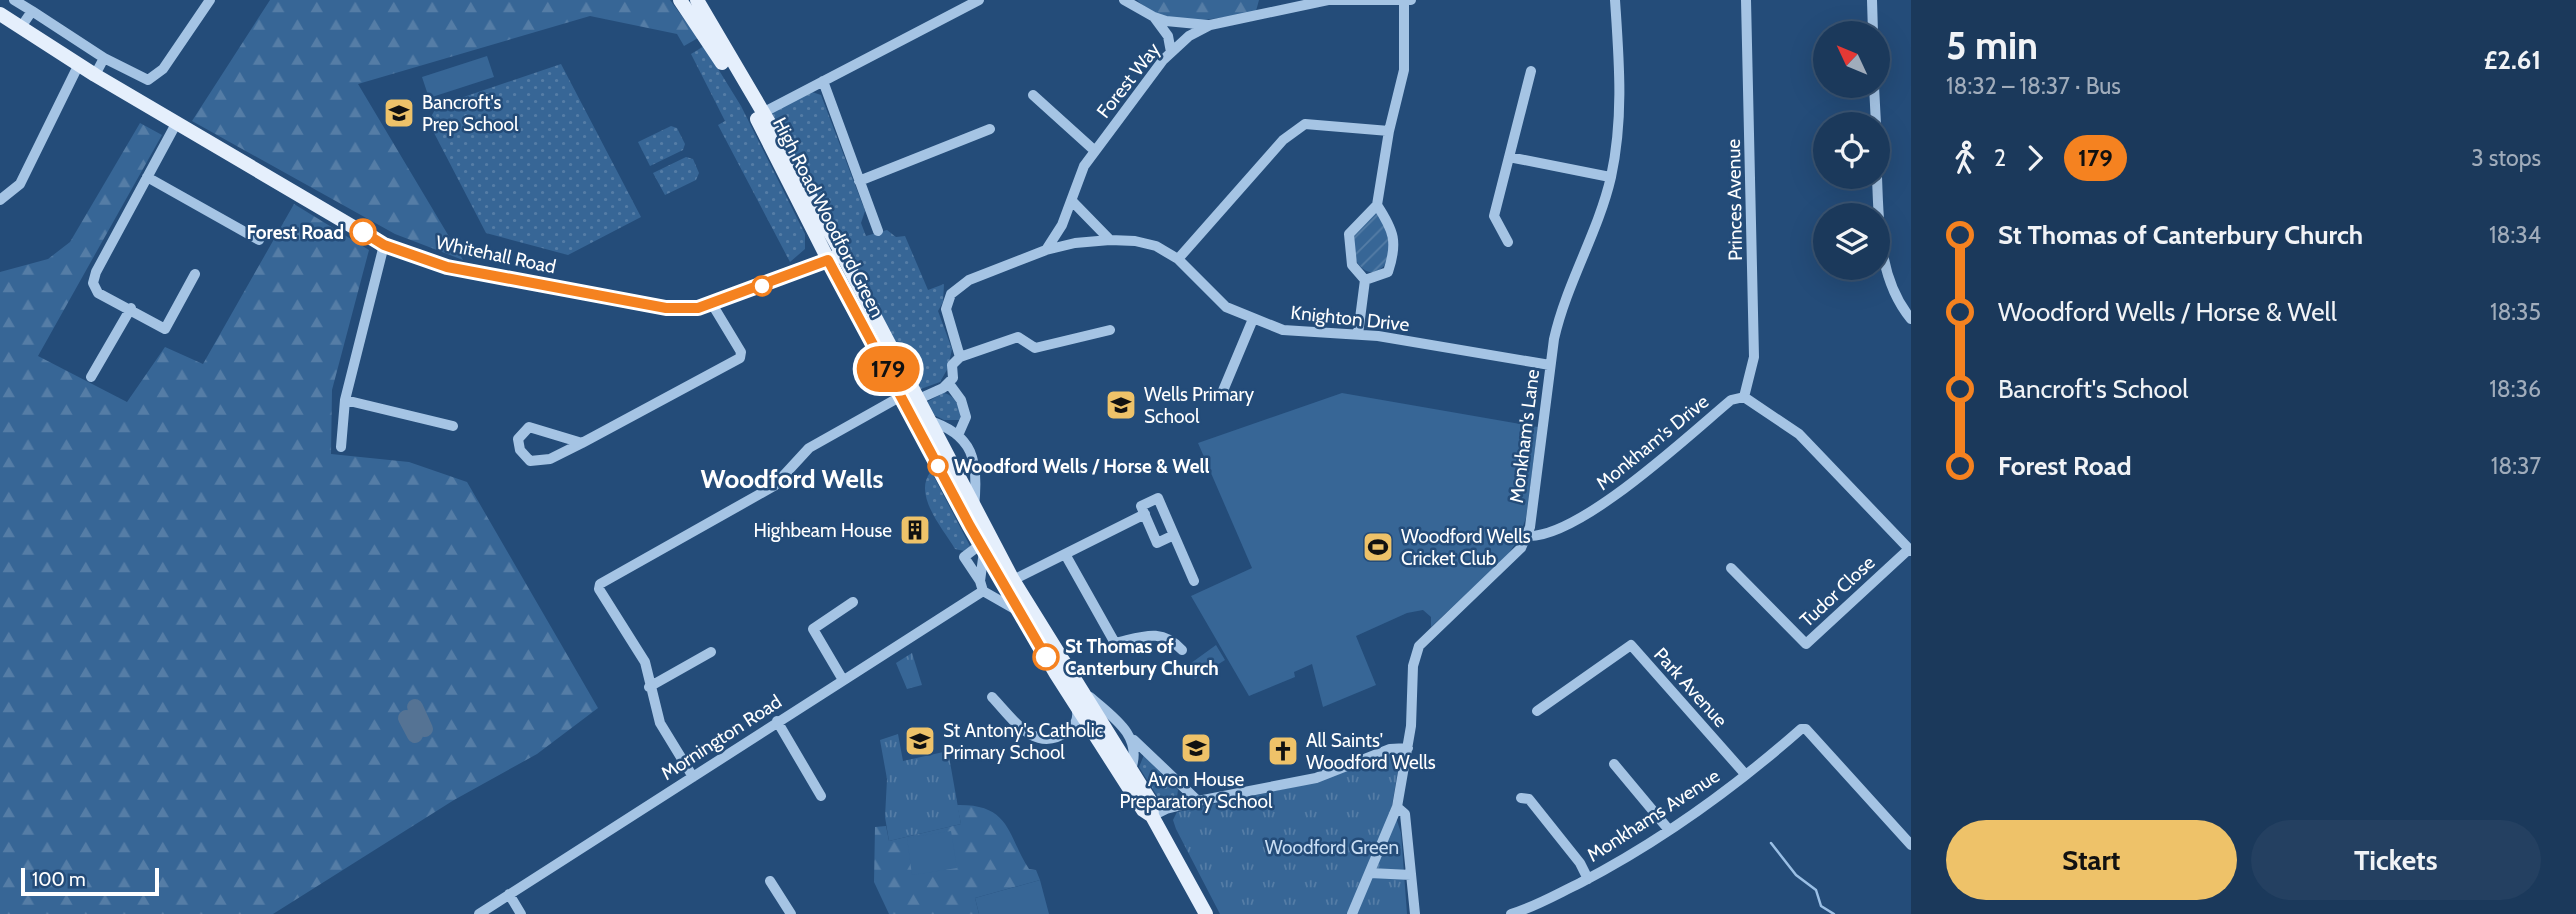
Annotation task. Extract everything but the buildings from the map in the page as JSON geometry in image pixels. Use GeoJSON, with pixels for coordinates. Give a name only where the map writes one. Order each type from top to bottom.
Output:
{"type":"FeatureCollection","features":[{"type":"Feature","properties":{"kind":"main road","name":"High Road Woodford Green"},"geometry":{"type":"LineString","coordinates":[[680,0],[757,119],[835,257]]}},
{"type":"Feature","properties":{"kind":"main road","name":"High Road Woodford Green"},"geometry":{"type":"LineString","coordinates":[[697,0],[764,111],[982,547],[1020,613],[1075,694],[1131,769],[1151,802],[1152,817]]}},
{"type":"Feature","properties":{"kind":"main road","name":"Whitehall Road"},"geometry":{"type":"LineString","coordinates":[[0,15],[94,75],[384,245],[447,267],[666,308],[698,308],[835,257]]}},
{"type":"Feature","properties":{"kind":"main road","name":"High Road Woodford Green"},"geometry":{"type":"LineString","coordinates":[[909,398],[927,420],[1103,748],[1143,810],[1152,817],[1206,914]]}},
{"type":"Feature","properties":{"kind":"street"},"geometry":{"type":"LineString","coordinates":[[14,0],[104,58],[148,80],[163,69],[211,0]]}},
{"type":"Feature","properties":{"kind":"street"},"geometry":{"type":"LineString","coordinates":[[764,111],[979,0]]}},
{"type":"Feature","properties":{"kind":"street"},"geometry":{"type":"LineString","coordinates":[[1124,0],[1166,21],[1210,25]]}},
{"type":"Feature","properties":{"kind":"street","name":"Forest Way"},"geometry":{"type":"LineString","coordinates":[[1046,250],[1062,225],[1084,166],[1171,52],[1210,25],[1328,0],[1407,1]]}},
{"type":"Feature","properties":{"kind":"street","name":"Monkham's Lane"},"geometry":{"type":"LineString","coordinates":[[1352,914],[1397,807],[1408,748],[1413,666],[1419,646],[1503,567],[1521,548],[1527,536],[1536,493],[1550,365],[1561,310],[1611,177],[1621,89],[1615,0]]}},
{"type":"Feature","properties":{"kind":"street","name":"Princes Avenue"},"geometry":{"type":"LineString","coordinates":[[1744,397],[1754,357],[1746,0]]}},
{"type":"Feature","properties":{"kind":"street"},"geometry":{"type":"LineString","coordinates":[[1872,0],[1873,21]]}},
{"type":"Feature","properties":{"kind":"street"},"geometry":{"type":"LineString","coordinates":[[1358,334],[1365,280],[1352,265],[1349,234],[1377,205],[1388,131],[1404,71],[1407,1]]}},
{"type":"Feature","properties":{"kind":"street"},"geometry":{"type":"LineString","coordinates":[[21,27],[32,11]]}},
{"type":"Feature","properties":{"kind":"street"},"geometry":{"type":"LineString","coordinates":[[1154,17],[1168,36],[1171,52]]}},
{"type":"Feature","properties":{"kind":"street"},"geometry":{"type":"LineString","coordinates":[[94,75],[104,58]]}},
{"type":"Feature","properties":{"kind":"street"},"geometry":{"type":"LineString","coordinates":[[0,200],[20,184],[79,64]]}},
{"type":"Feature","properties":{"kind":"street"},"geometry":{"type":"LineString","coordinates":[[1508,242],[1494,216],[1531,71]]}},
{"type":"Feature","properties":{"kind":"street"},"geometry":{"type":"LineString","coordinates":[[823,81],[878,231]]}},
{"type":"Feature","properties":{"kind":"street"},"geometry":{"type":"LineString","coordinates":[[1033,95],[1095,151]]}},
{"type":"Feature","properties":{"kind":"street"},"geometry":{"type":"LineString","coordinates":[[177,122],[93,283],[98,293],[131,308],[165,329],[195,274]]}},
{"type":"Feature","properties":{"kind":"street"},"geometry":{"type":"LineString","coordinates":[[1178,259],[1283,140],[1305,124],[1388,131]]}},
{"type":"Feature","properties":{"kind":"street"},"geometry":{"type":"LineString","coordinates":[[859,181],[990,129]]}},
{"type":"Feature","properties":{"kind":"street"},"geometry":{"type":"LineString","coordinates":[[1509,157],[1611,177]]}},
{"type":"Feature","properties":{"kind":"street"},"geometry":{"type":"LineString","coordinates":[[147,177],[259,240]]}},
{"type":"Feature","properties":{"kind":"street"},"geometry":{"type":"LineString","coordinates":[[1877,189],[1879,239],[1886,268],[1907,304],[1911,318]]}},
{"type":"Feature","properties":{"kind":"street"},"geometry":{"type":"LineString","coordinates":[[1072,201],[1110,240]]}},
{"type":"Feature","properties":{"kind":"street"},"geometry":{"type":"LineString","coordinates":[[1365,280],[1388,272],[1396,249],[1387,220],[1377,205]]}},
{"type":"Feature","properties":{"kind":"street","name":"Knighton Drive"},"geometry":{"type":"LineString","coordinates":[[960,357],[946,309],[951,294],[969,280],[1046,250],[1075,243],[1110,240],[1146,243],[1178,259],[1226,307],[1283,330],[1358,334],[1550,365]]}},
{"type":"Feature","properties":{"kind":"street"},"geometry":{"type":"LineString","coordinates":[[341,447],[345,400],[384,245]]}},
{"type":"Feature","properties":{"kind":"street"},"geometry":{"type":"LineString","coordinates":[[582,443],[529,427],[518,439],[520,450],[530,461],[550,458],[582,443],[740,358],[741,352],[712,304]]}},
{"type":"Feature","properties":{"kind":"street"},"geometry":{"type":"LineString","coordinates":[[91,377],[131,308]]}},
{"type":"Feature","properties":{"kind":"street"},"geometry":{"type":"LineString","coordinates":[[1222,393],[1253,319]]}},
{"type":"Feature","properties":{"kind":"street"},"geometry":{"type":"LineString","coordinates":[[693,777],[660,723],[645,662],[599,589],[600,584],[774,485],[809,448],[909,398],[950,384],[953,378],[952,365],[960,357],[1018,337],[1035,348],[1110,330]]}},
{"type":"Feature","properties":{"kind":"street"},"geometry":{"type":"LineString","coordinates":[[950,384],[961,400],[966,417],[959,433]]}},
{"type":"Feature","properties":{"kind":"street"},"geometry":{"type":"LineString","coordinates":[[1744,397],[1799,434],[1910,550]]}},
{"type":"Feature","properties":{"kind":"street","name":"Monkham's Drive"},"geometry":{"type":"LineString","coordinates":[[1527,536],[1572,523],[1598,508],[1731,400],[1744,397]]}},
{"type":"Feature","properties":{"kind":"street"},"geometry":{"type":"LineString","coordinates":[[345,400],[453,426]]}},
{"type":"Feature","properties":{"kind":"street"},"geometry":{"type":"LineString","coordinates":[[927,420],[959,433],[970,452],[974,471],[974,509]]}},
{"type":"Feature","properties":{"kind":"street"},"geometry":{"type":"LineString","coordinates":[[1174,535],[1157,543],[1141,506],[1158,498],[1194,581]]}},
{"type":"Feature","properties":{"kind":"street"},"geometry":{"type":"LineString","coordinates":[[1013,580],[1144,514]]}},
{"type":"Feature","properties":{"kind":"street"},"geometry":{"type":"LineString","coordinates":[[981,586],[982,547]]}},
{"type":"Feature","properties":{"kind":"street"},"geometry":{"type":"LineString","coordinates":[[982,547],[964,557],[981,586],[1020,613]]}},
{"type":"Feature","properties":{"kind":"street","name":"Tudor Close"},"geometry":{"type":"LineString","coordinates":[[1731,568],[1806,644],[1910,550]]}},
{"type":"Feature","properties":{"kind":"street"},"geometry":{"type":"LineString","coordinates":[[1065,554],[1115,643],[1157,635],[1172,639],[1182,650]]}},
{"type":"Feature","properties":{"kind":"street","name":"Mornington Road"},"geometry":{"type":"LineString","coordinates":[[478,914],[843,680],[981,586]]}},
{"type":"Feature","properties":{"kind":"street"},"geometry":{"type":"LineString","coordinates":[[843,680],[813,629],[853,602]]}},
{"type":"Feature","properties":{"kind":"street","name":"Park Avenue"},"geometry":{"type":"LineString","coordinates":[[1537,710],[1630,645],[1745,774]]}},
{"type":"Feature","properties":{"kind":"street"},"geometry":{"type":"LineString","coordinates":[[649,687],[711,652]]}},
{"type":"Feature","properties":{"kind":"street"},"geometry":{"type":"LineString","coordinates":[[1075,694],[1132,738],[1198,801]]}},
{"type":"Feature","properties":{"kind":"street"},"geometry":{"type":"LineString","coordinates":[[1068,731],[1077,716],[1075,694]]}},
{"type":"Feature","properties":{"kind":"street"},"geometry":{"type":"LineString","coordinates":[[992,697],[1031,737],[1048,740],[1068,731],[1088,734],[1103,748]]}},
{"type":"Feature","properties":{"kind":"street"},"geometry":{"type":"LineString","coordinates":[[777,721],[821,796]]}},
{"type":"Feature","properties":{"kind":"street","name":"Monkhams Avenue"},"geometry":{"type":"LineString","coordinates":[[1511,914],[1588,878],[1668,830],[1804,728],[1911,845]]}},
{"type":"Feature","properties":{"kind":"street"},"geometry":{"type":"LineString","coordinates":[[1131,769],[1136,748],[1132,738]]}},
{"type":"Feature","properties":{"kind":"street"},"geometry":{"type":"LineString","coordinates":[[1152,817],[1166,809],[1198,801],[1316,778],[1390,749],[1408,748]]}},
{"type":"Feature","properties":{"kind":"street"},"geometry":{"type":"LineString","coordinates":[[1614,764],[1668,830]]}},
{"type":"Feature","properties":{"kind":"street"},"geometry":{"type":"LineString","coordinates":[[1521,798],[1529,799],[1580,863],[1588,878]]}},
{"type":"Feature","properties":{"kind":"street"},"geometry":{"type":"LineString","coordinates":[[1397,807],[1405,814],[1415,914]]}},
{"type":"Feature","properties":{"kind":"street"},"geometry":{"type":"LineString","coordinates":[[1370,873],[1411,875]]}},
{"type":"Feature","properties":{"kind":"street"},"geometry":{"type":"LineString","coordinates":[[770,881],[791,914]]}},
{"type":"Feature","properties":{"kind":"street"},"geometry":{"type":"LineString","coordinates":[[509,894],[521,914]]}},
{"type":"Feature","properties":{"kind":"green space"},"geometry":{"type":"Polygon","coordinates":[[[270,0],[670,0],[698,38],[684,46],[677,34],[590,16],[358,84],[463,260],[395,234],[192,121],[270,0]]]}},
{"type":"Feature","properties":{"kind":"green space"},"geometry":{"type":"Polygon","coordinates":[[[1137,0],[1259,0],[1256,11],[1193,20],[1163,16],[1149,10],[1137,0]]]}},
{"type":"Feature","properties":{"kind":"green space"},"geometry":{"type":"Polygon","coordinates":[[[704,46],[741,106],[805,234],[805,249],[790,262],[718,125],[725,121],[691,54],[704,46]]]}},
{"type":"Feature","properties":{"kind":"green space"},"geometry":{"type":"Polygon","coordinates":[[[487,56],[494,77],[429,98],[422,77],[487,56]]]}},
{"type":"Feature","properties":{"kind":"green space"},"geometry":{"type":"Polygon","coordinates":[[[561,64],[641,217],[568,255],[486,233],[432,129],[432,115],[437,106],[561,64]]]}},
{"type":"Feature","properties":{"kind":"green space"},"geometry":{"type":"Polygon","coordinates":[[[812,92],[821,95],[865,211],[861,223],[866,236],[887,230],[896,237],[905,236],[928,290],[944,284],[943,302],[938,311],[952,349],[948,368],[940,382],[918,390],[771,112],[812,92]]]}},
{"type":"Feature","properties":{"kind":"green space"},"geometry":{"type":"Polygon","coordinates":[[[140,123],[162,135],[38,356],[127,402],[165,347],[203,364],[294,204],[369,250],[332,390],[331,454],[409,462],[467,482],[598,708],[537,754],[454,800],[273,914],[0,914],[0,272],[48,259],[70,242],[140,123]]]}},
{"type":"Feature","properties":{"kind":"green space"},"geometry":{"type":"Polygon","coordinates":[[[671,126],[677,128],[685,144],[683,150],[650,166],[638,142],[671,126]]]}},
{"type":"Feature","properties":{"kind":"green space"},"geometry":{"type":"Polygon","coordinates":[[[686,157],[693,159],[699,173],[696,180],[665,195],[653,173],[686,157]]]}},
{"type":"Feature","properties":{"kind":"green space"},"geometry":{"type":"Polygon","coordinates":[[[1373,213],[1379,213],[1390,251],[1387,262],[1380,270],[1370,272],[1360,266],[1356,259],[1354,234],[1373,213]]]}},
{"type":"Feature","properties":{"kind":"green space"},"geometry":{"type":"Polygon","coordinates":[[[943,393],[956,402],[960,420],[944,420],[930,413],[927,402],[943,393]]]}},
{"type":"Feature","properties":{"kind":"green space","name":"Woodford Wells Cricket Club"},"geometry":{"type":"Polygon","coordinates":[[[1342,393],[1538,427],[1526,518],[1508,555],[1431,627],[1431,617],[1423,610],[1407,613],[1356,636],[1376,685],[1323,707],[1312,664],[1294,672],[1295,677],[1249,696],[1191,596],[1252,568],[1198,443],[1342,393]]]}},
{"type":"Feature","properties":{"kind":"green space"},"geometry":{"type":"Polygon","coordinates":[[[931,471],[970,546],[964,551],[955,549],[931,511],[925,490],[931,471]]]}},
{"type":"Feature","properties":{"kind":"green space"},"geometry":{"type":"Polygon","coordinates":[[[1216,645],[1225,660],[1195,679],[1187,666],[1216,645]]]}},
{"type":"Feature","properties":{"kind":"green space"},"geometry":{"type":"Polygon","coordinates":[[[912,653],[922,685],[907,689],[896,663],[912,653]]]}},
{"type":"Feature","properties":{"kind":"green space"},"geometry":{"type":"Polygon","coordinates":[[[898,734],[903,761],[948,751],[961,824],[889,841],[885,817],[887,779],[880,740],[898,734]]]}},
{"type":"Feature","properties":{"kind":"green space","name":"Woodford Green"},"geometry":{"type":"Polygon","coordinates":[[[1392,754],[1400,759],[1392,805],[1401,833],[1407,914],[1220,914],[1176,829],[1173,820],[1177,812],[1317,782],[1392,754]]]}},
{"type":"Feature","properties":{"kind":"green space"},"geometry":{"type":"Polygon","coordinates":[[[1144,755],[1178,790],[1177,797],[1159,799],[1139,767],[1144,755]]]}},
{"type":"Feature","properties":{"kind":"green space"},"geometry":{"type":"Polygon","coordinates":[[[957,805],[975,806],[998,816],[1011,834],[1029,869],[1036,870],[1040,880],[975,898],[979,914],[889,914],[874,882],[875,827],[886,826],[889,841],[961,824],[957,805]]]}},
{"type":"Feature","properties":{"kind":"green space"},"geometry":{"type":"Polygon","coordinates":[[[951,831],[957,868],[912,875],[907,838],[951,831]]]}},
{"type":"Feature","properties":{"kind":"green space"},"geometry":{"type":"Polygon","coordinates":[[[1040,880],[1049,914],[979,914],[975,898],[1040,880]]]}},
{"type":"Feature","properties":{"kind":"waterway"},"geometry":{"type":"LineString","coordinates":[[415,707],[425,729]]}},
{"type":"Feature","properties":{"kind":"waterway"},"geometry":{"type":"LineString","coordinates":[[406,718],[415,735]]}},
{"type":"Feature","properties":{"kind":"waterway"},"geometry":{"type":"LineString","coordinates":[[1771,843],[1796,875],[1816,890],[1821,906],[1834,914]]}},
{"type":"Feature","properties":{"kind":"bus line","name":"179"},"geometry":{"type":"LineString","coordinates":[[363,232],[384,245],[447,267],[666,308],[698,308],[828,260],[970,526],[1046,657]]}},
{"type":"Feature","properties":{"kind":"place","name":"Bancroft's Prep School"},"geometry":{"type":"Point","coordinates":[399,113]}},
{"type":"Feature","properties":{"kind":"place","name":"Forest Road"},"geometry":{"type":"Point","coordinates":[363,232]}},
{"type":"Feature","properties":{"kind":"place","name":"Wells Primary School"},"geometry":{"type":"Point","coordinates":[1121,405]}},
{"type":"Feature","properties":{"kind":"place","name":"Woodford Wells / Horse & Well"},"geometry":{"type":"Point","coordinates":[938,466]}},
{"type":"Feature","properties":{"kind":"place","name":"Highbeam House"},"geometry":{"type":"Point","coordinates":[915,530]}},
{"type":"Feature","properties":{"kind":"place","name":"Woodford Wells Cricket Club"},"geometry":{"type":"Point","coordinates":[1378,547]}},
{"type":"Feature","properties":{"kind":"place","name":"St Thomas of Canterbury Church"},"geometry":{"type":"Point","coordinates":[1046,657]}},
{"type":"Feature","properties":{"kind":"place","name":"St Antony's Catholic Primary School"},"geometry":{"type":"Point","coordinates":[920,741]}},
{"type":"Feature","properties":{"kind":"place","name":"Avon House Preparatory School"},"geometry":{"type":"Point","coordinates":[1196,748]}},
{"type":"Feature","properties":{"kind":"place","name":"All Saints' Woodford Wells"},"geometry":{"type":"Point","coordinates":[1283,751]}},
{"type":"Feature","properties":{"kind":"district","name":"Woodford Wells"},"geometry":{"type":"Point","coordinates":[792,479]}}]}
